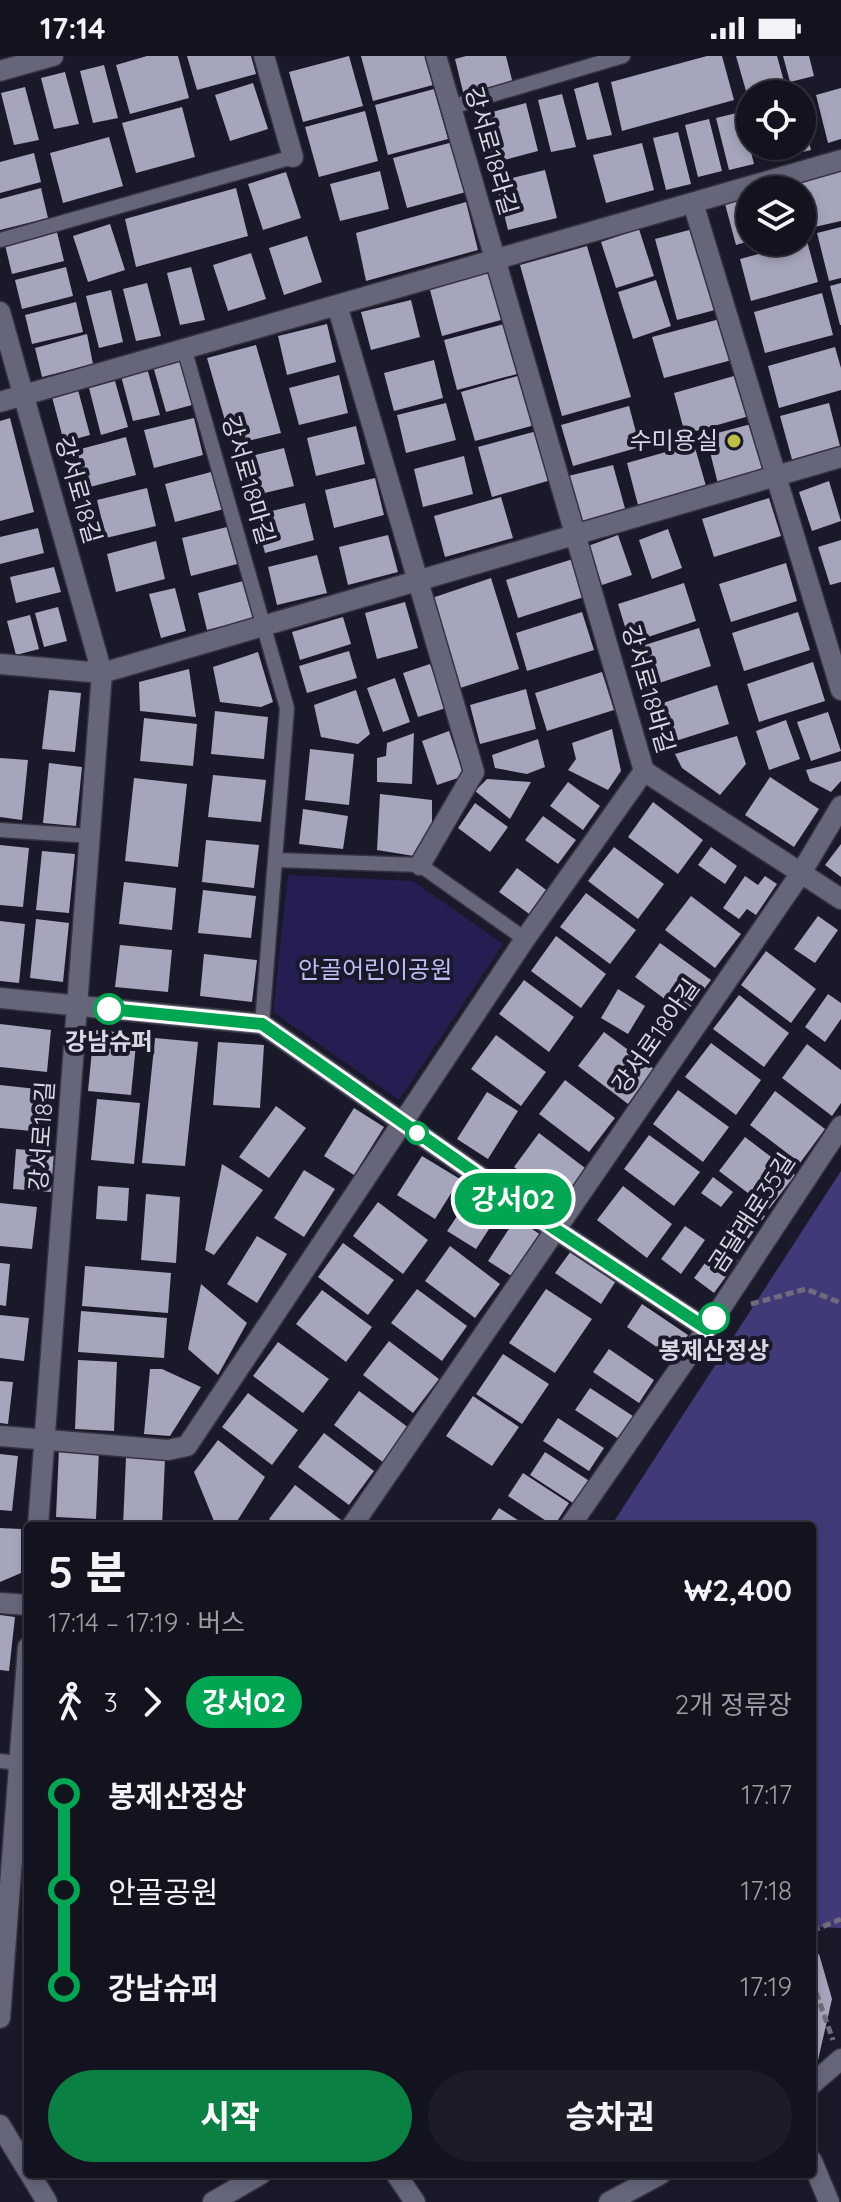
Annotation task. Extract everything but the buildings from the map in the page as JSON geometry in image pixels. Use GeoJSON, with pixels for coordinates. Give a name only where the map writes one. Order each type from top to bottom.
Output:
{"type":"FeatureCollection","features":[{"type":"Feature","properties":{"kind":"street"},"geometry":{"type":"LineString","coordinates":[[0,71],[53,56]]}},
{"type":"Feature","properties":{"kind":"street"},"geometry":{"type":"LineString","coordinates":[[264,56],[293,157]]}},
{"type":"Feature","properties":{"kind":"street","name":"강서로18라길"},"geometry":{"type":"LineString","coordinates":[[436,56],[496,260]]}},
{"type":"Feature","properties":{"kind":"street"},"geometry":{"type":"LineString","coordinates":[[0,402],[841,160]]}},
{"type":"Feature","properties":{"kind":"street"},"geometry":{"type":"LineString","coordinates":[[693,203],[841,690]]}},
{"type":"Feature","properties":{"kind":"street"},"geometry":{"type":"LineString","coordinates":[[496,260],[575,535]]}},
{"type":"Feature","properties":{"kind":"street"},"geometry":{"type":"LineString","coordinates":[[337,305],[474,772],[420,865]]}},
{"type":"Feature","properties":{"kind":"street","name":"강서로18길"},"geometry":{"type":"LineString","coordinates":[[0,312],[102,673],[38,1522]]}},
{"type":"Feature","properties":{"kind":"street"},"geometry":{"type":"LineString","coordinates":[[0,664],[102,673],[841,457]]}},
{"type":"Feature","properties":{"kind":"street","name":"강서로18바길"},"geometry":{"type":"LineString","coordinates":[[575,535],[644,771],[841,899]]}},
{"type":"Feature","properties":{"kind":"street"},"geometry":{"type":"LineString","coordinates":[[0,1436],[168,1450],[187,1446],[525,939],[644,771]]}},
{"type":"Feature","properties":{"kind":"street"},"geometry":{"type":"LineString","coordinates":[[801,873],[841,806]]}},
{"type":"Feature","properties":{"kind":"street","name":"강서로18아길"},"geometry":{"type":"LineString","coordinates":[[355,1522],[801,873]]}},
{"type":"Feature","properties":{"kind":"street"},"geometry":{"type":"LineString","coordinates":[[0,998],[262,1024],[555,1229],[707,1329]]}},
{"type":"Feature","properties":{"kind":"street","name":"곰달래로35길"},"geometry":{"type":"LineString","coordinates":[[573,1522],[707,1329],[841,1126]]}},
{"type":"Feature","properties":{"kind":"street"},"geometry":{"type":"LineString","coordinates":[[0,1603],[24,1605]]}},
{"type":"Feature","properties":{"kind":"street"},"geometry":{"type":"LineString","coordinates":[[0,2018],[15,1763],[24,1683]]}},
{"type":"Feature","properties":{"kind":"street"},"geometry":{"type":"LineString","coordinates":[[3,1938],[24,1940]]}},
{"type":"Feature","properties":{"kind":"street"},"geometry":{"type":"LineString","coordinates":[[816,2081],[840,2060]]}},
{"type":"Feature","properties":{"kind":"street"},"geometry":{"type":"LineString","coordinates":[[0,2125],[24,2164]]}},
{"type":"Feature","properties":{"kind":"street"},"geometry":{"type":"LineString","coordinates":[[816,2171],[829,2202]]}},
{"type":"Feature","properties":{"kind":"street"},"geometry":{"type":"LineString","coordinates":[[33,2178],[47,2202]]}},
{"type":"Feature","properties":{"kind":"street"},"geometry":{"type":"LineString","coordinates":[[213,2202],[254,2178]]}},
{"type":"Feature","properties":{"kind":"street"},"geometry":{"type":"LineString","coordinates":[[399,2178],[415,2202]]}},
{"type":"Feature","properties":{"kind":"street"},"geometry":{"type":"LineString","coordinates":[[609,2202],[654,2178]]}},
{"type":"Feature","properties":{"kind":"lane"},"geometry":{"type":"LineString","coordinates":[[451,107],[623,56]]}},
{"type":"Feature","properties":{"kind":"lane"},"geometry":{"type":"LineString","coordinates":[[0,240],[293,157]]}},
{"type":"Feature","properties":{"kind":"lane","name":"강서로18마길"},"geometry":{"type":"LineString","coordinates":[[184,348],[263,626]]}},
{"type":"Feature","properties":{"kind":"lane"},"geometry":{"type":"LineString","coordinates":[[262,1024],[287,708],[263,626]]}},
{"type":"Feature","properties":{"kind":"lane"},"geometry":{"type":"LineString","coordinates":[[0,830],[91,836]]}},
{"type":"Feature","properties":{"kind":"lane"},"geometry":{"type":"LineString","coordinates":[[277,860],[420,865],[525,939]]}},
{"type":"Feature","properties":{"kind":"path"},"geometry":{"type":"LineString","coordinates":[[744,1305],[806,1289],[841,1303]]}},
{"type":"Feature","properties":{"kind":"path"},"geometry":{"type":"LineString","coordinates":[[816,1929],[841,1919]]}},
{"type":"Feature","properties":{"kind":"path"},"geometry":{"type":"LineString","coordinates":[[816,1992],[840,2060]]}},
{"type":"Feature","properties":{"kind":"green space","name":"안골어린이공원"},"geometry":{"type":"Polygon","coordinates":[[[288,875],[413,881],[503,944],[399,1100],[273,1012],[288,875]]]}},
{"type":"Feature","properties":{"kind":"shaded area"},"geometry":{"type":"Polygon","coordinates":[[[841,1171],[841,1928],[816,1927],[816,1522],[614,1522],[841,1171]]]}},
{"type":"Feature","properties":{"kind":"bus line","name":"강서02"},"geometry":{"type":"LineString","coordinates":[[109,1009],[262,1024],[555,1229],[707,1329],[714,1318]]}},
{"type":"Feature","properties":{"kind":"place","name":"수미용실"},"geometry":{"type":"Point","coordinates":[734,441]}},
{"type":"Feature","properties":{"kind":"place","name":"강남슈퍼"},"geometry":{"type":"Point","coordinates":[109,1009]}},
{"type":"Feature","properties":{"kind":"place","name":"봉제산정상"},"geometry":{"type":"Point","coordinates":[714,1318]}}]}
